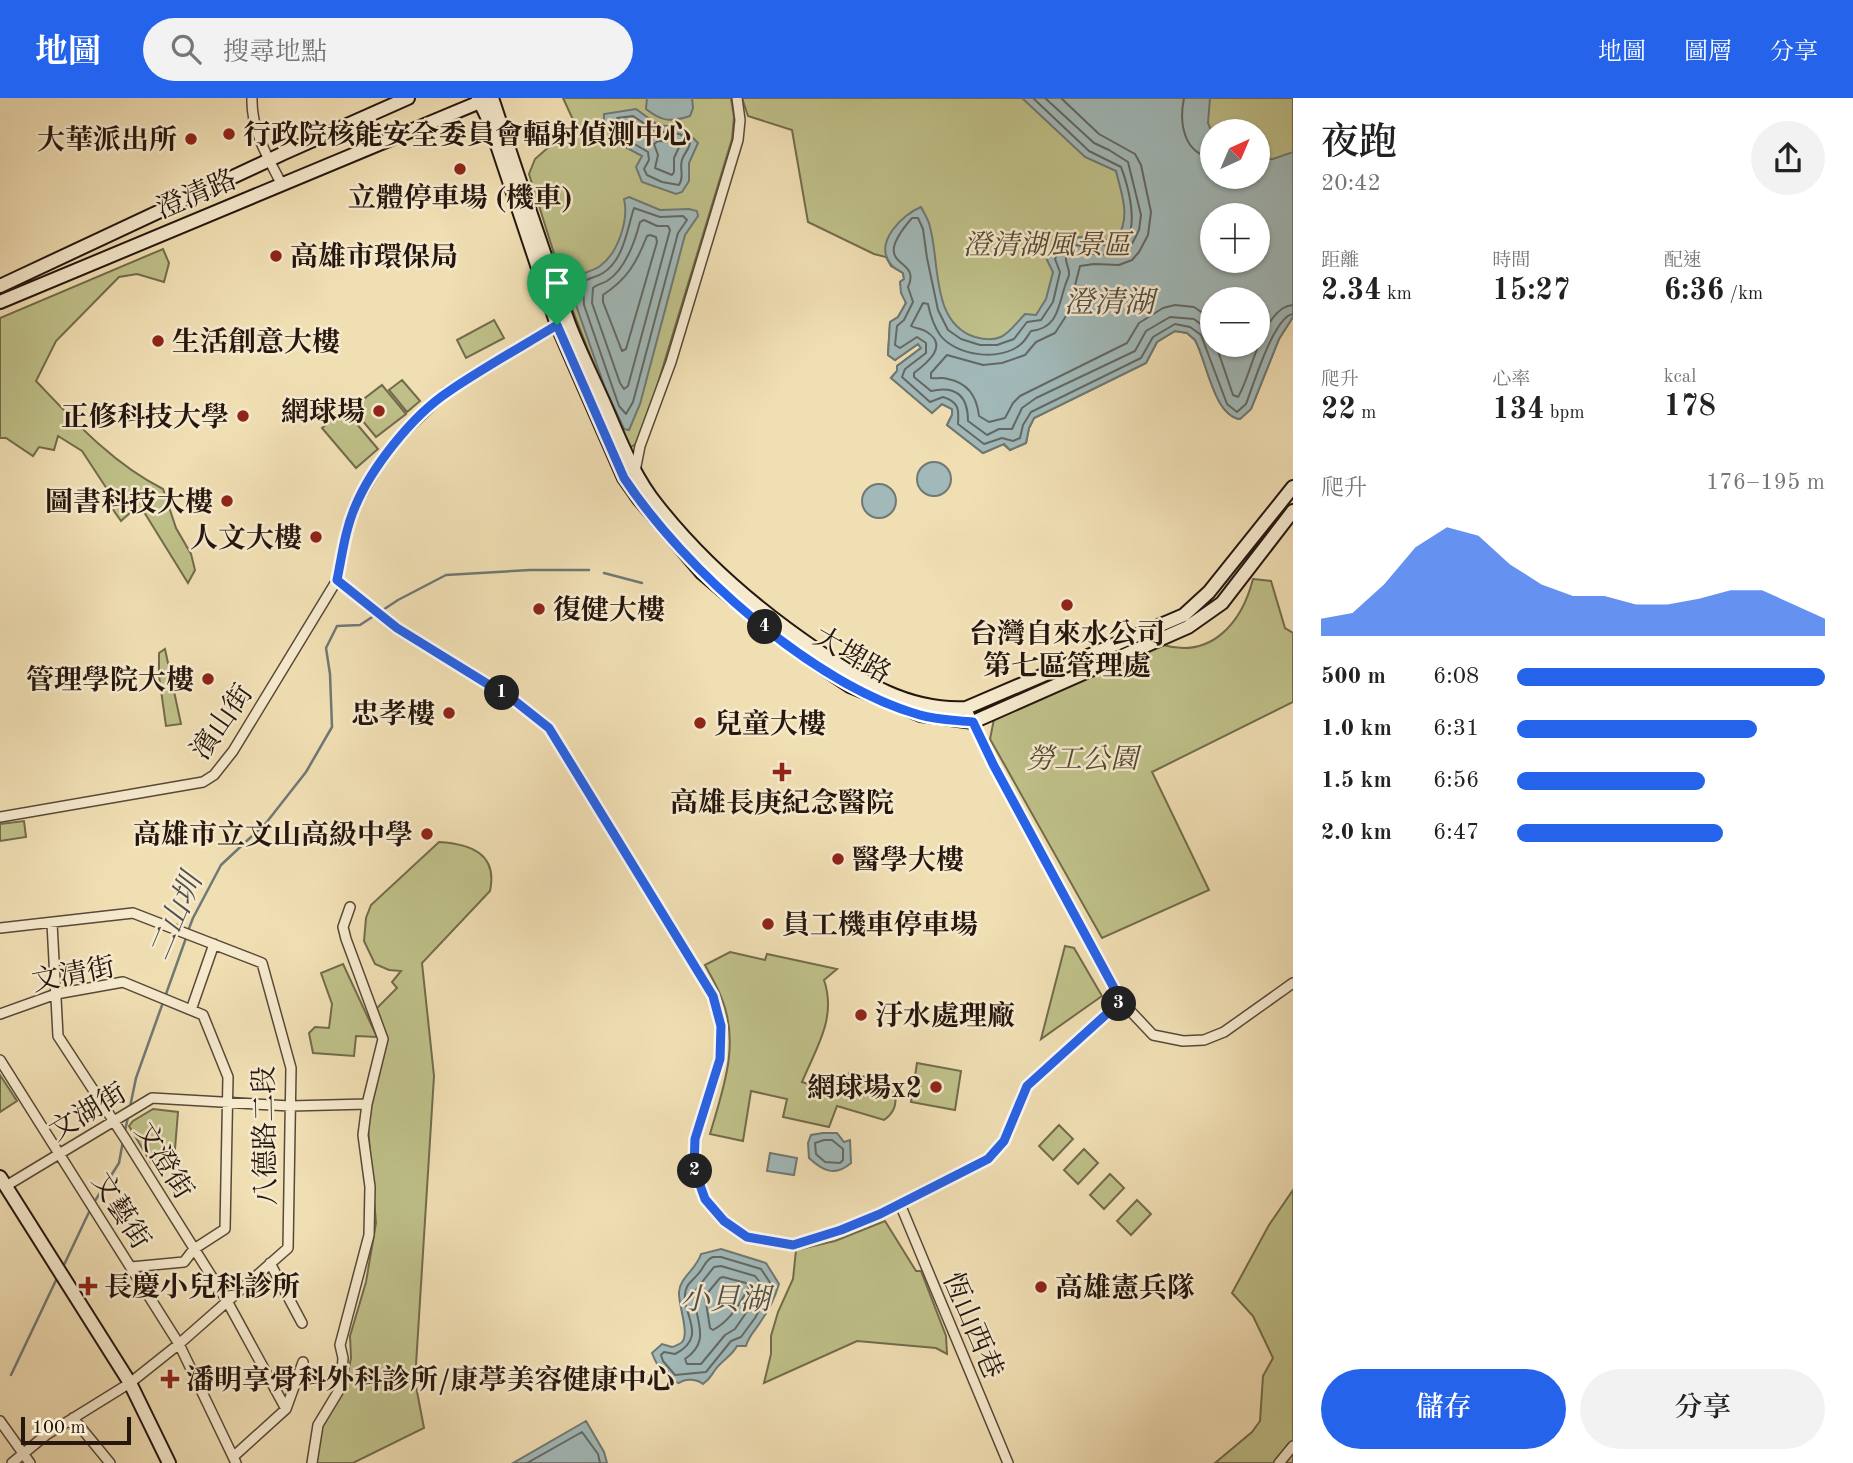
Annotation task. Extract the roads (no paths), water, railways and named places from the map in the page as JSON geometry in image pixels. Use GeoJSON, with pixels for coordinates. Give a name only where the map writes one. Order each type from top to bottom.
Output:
{"type":"FeatureCollection","features":[{"type":"Feature","properties":{"kind":"main road","name":"澄清路"},"geometry":{"type":"LineString","coordinates":[[0,286],[408,98]]}},
{"type":"Feature","properties":{"kind":"main road","name":"澄清路"},"geometry":{"type":"LineString","coordinates":[[0,302],[485,99]]}},
{"type":"Feature","properties":{"kind":"main road","name":"大埤路"},"geometry":{"type":"LineString","coordinates":[[485,99],[570,326],[635,473],[656,503],[715,569],[790,632],[853,676],[882,692],[925,706],[966,708],[1184,615],[1209,592],[1293,487]]}},
{"type":"Feature","properties":{"kind":"main road","name":"大埤路"},"geometry":{"type":"LineString","coordinates":[[485,99],[557,325],[624,478],[638,498],[702,573],[755,620],[850,686],[920,715],[973,722]]}},
{"type":"Feature","properties":{"kind":"main road"},"geometry":{"type":"LineString","coordinates":[[0,275],[23,276],[34,288]]}},
{"type":"Feature","properties":{"kind":"main road"},"geometry":{"type":"LineString","coordinates":[[973,722],[1188,627],[1222,603],[1293,511]]}},
{"type":"Feature","properties":{"kind":"main road"},"geometry":{"type":"LineString","coordinates":[[3,1182],[130,1383],[169,1463]]}},
{"type":"Feature","properties":{"kind":"street"},"geometry":{"type":"LineString","coordinates":[[252,98],[253,120],[281,183]]}},
{"type":"Feature","properties":{"kind":"street"},"geometry":{"type":"LineString","coordinates":[[635,473],[640,446],[671,362],[738,140],[740,120],[737,98]]}},
{"type":"Feature","properties":{"kind":"street"},"geometry":{"type":"LineString","coordinates":[[557,325],[445,393],[401,435],[380,462],[354,508],[347,528],[337,580],[385,619],[515,701],[549,728],[713,996],[721,1026],[720,1059],[695,1139],[694,1168],[705,1199],[724,1221],[747,1237],[793,1245],[880,1214],[988,1159],[1004,1141],[1027,1086],[1121,1001]]}},
{"type":"Feature","properties":{"kind":"street","name":"濱山街"},"geometry":{"type":"LineString","coordinates":[[0,817],[174,788],[203,782],[214,775],[233,751],[337,580]]}},
{"type":"Feature","properties":{"kind":"street"},"geometry":{"type":"LineString","coordinates":[[966,708],[993,764],[1121,1001],[1153,1035],[1183,1041],[1204,1040],[1224,1032],[1293,983]]}},
{"type":"Feature","properties":{"kind":"street"},"geometry":{"type":"LineString","coordinates":[[312,1463],[318,1425],[341,1387],[341,1345],[369,1235],[370,1186],[363,1135],[366,1104],[383,1039],[345,939],[343,927],[350,907]]}},
{"type":"Feature","properties":{"kind":"street","name":"八德路二段"},"geometry":{"type":"LineString","coordinates":[[0,928],[133,913],[262,963],[291,1068],[288,1248],[180,1344],[130,1383],[46,1435],[12,1463]]}},
{"type":"Feature","properties":{"kind":"street","name":"文澄街"},"geometry":{"type":"LineString","coordinates":[[52,923],[58,1036],[227,1301],[286,1409]]}},
{"type":"Feature","properties":{"kind":"street"},"geometry":{"type":"LineString","coordinates":[[131,1267],[184,1262],[194,1249],[225,1229],[228,1077],[202,1015],[191,1010],[215,944]]}},
{"type":"Feature","properties":{"kind":"street","name":"文清街"},"geometry":{"type":"LineString","coordinates":[[0,1014],[56,994],[123,982],[191,1010]]}},
{"type":"Feature","properties":{"kind":"street","name":"文藝街"},"geometry":{"type":"LineString","coordinates":[[0,1060],[180,1344],[235,1460]]}},
{"type":"Feature","properties":{"kind":"street","name":"文湖街"},"geometry":{"type":"LineString","coordinates":[[3,1182],[60,1154],[152,1098],[290,1106],[366,1104]]}},
{"type":"Feature","properties":{"kind":"street","name":"恆山西巷"},"geometry":{"type":"LineString","coordinates":[[900,1204],[1008,1463]]}},
{"type":"Feature","properties":{"kind":"street"},"geometry":{"type":"LineString","coordinates":[[271,1263],[302,1323]]}},
{"type":"Feature","properties":{"kind":"street"},"geometry":{"type":"LineString","coordinates":[[235,1460],[286,1409],[303,1362]]}},
{"type":"Feature","properties":{"kind":"street"},"geometry":{"type":"LineString","coordinates":[[73,1418],[110,1463]]}},
{"type":"Feature","properties":{"kind":"street"},"geometry":{"type":"LineString","coordinates":[[0,1421],[30,1463]]}},
{"type":"Feature","properties":{"kind":"street"},"geometry":{"type":"LineString","coordinates":[[1279,1463],[1293,1446]]}},
{"type":"Feature","properties":{"kind":"water"},"geometry":{"type":"Polygon","coordinates":[[[647,98],[692,98],[693,108],[690,116],[667,120],[646,109],[647,98]]]}},
{"type":"Feature","properties":{"kind":"water","name":"澄清湖"},"geometry":{"type":"Polygon","coordinates":[[[1022,98],[1210,98],[1208,119],[1200,119],[1200,189],[1270,189],[1270,159],[1293,152],[1293,317],[1279,339],[1251,409],[1240,419],[1223,408],[1202,357],[1270,357],[1270,287],[1200,287],[1200,352],[1195,340],[1187,333],[1175,331],[1157,342],[1146,363],[1034,418],[1026,443],[1010,450],[1004,444],[983,453],[947,425],[952,409],[942,404],[932,413],[891,378],[897,371],[897,366],[921,348],[918,344],[895,360],[888,355],[890,322],[898,317],[906,303],[901,293],[903,273],[892,266],[886,255],[888,238],[899,222],[921,207],[933,241],[944,306],[951,319],[961,330],[975,337],[999,338],[1010,331],[1025,314],[1036,315],[1046,299],[1053,272],[1047,260],[1056,238],[1095,235],[1105,240],[1117,239],[1124,222],[1124,206],[1116,171],[1085,157],[1022,98]]]}},
{"type":"Feature","properties":{"kind":"water"},"geometry":{"type":"Polygon","coordinates":[[[636,109],[658,125],[683,128],[698,143],[689,163],[689,181],[682,192],[676,194],[642,182],[636,167],[642,156],[627,148],[604,120],[604,114],[636,109]]]}},
{"type":"Feature","properties":{"kind":"water"},"geometry":{"type":"Polygon","coordinates":[[[629,197],[660,210],[697,211],[698,216],[685,235],[640,404],[629,430],[624,429],[605,388],[576,305],[574,277],[597,268],[612,253],[621,236],[625,217],[624,199],[629,197]]]}},
{"type":"Feature","properties":{"kind":"water"},"geometry":{"type":"Polygon","coordinates":[[[934,462],[946,467],[951,479],[946,491],[934,496],[922,491],[917,479],[922,467],[934,462]]]}},
{"type":"Feature","properties":{"kind":"water"},"geometry":{"type":"Polygon","coordinates":[[[879,484],[891,489],[896,501],[891,513],[879,518],[867,513],[862,501],[867,489],[879,484]]]}},
{"type":"Feature","properties":{"kind":"water"},"geometry":{"type":"Polygon","coordinates":[[[837,1133],[844,1142],[850,1140],[851,1163],[840,1170],[829,1171],[809,1158],[808,1143],[811,1135],[837,1133]]]}},
{"type":"Feature","properties":{"kind":"water"},"geometry":{"type":"Polygon","coordinates":[[[770,1153],[797,1158],[794,1175],[767,1171],[770,1153]]]}},
{"type":"Feature","properties":{"kind":"water","name":"小貝湖"},"geometry":{"type":"Polygon","coordinates":[[[721,1249],[766,1263],[779,1284],[769,1308],[746,1346],[737,1346],[703,1384],[691,1380],[679,1383],[662,1372],[652,1353],[662,1344],[672,1347],[682,1342],[685,1332],[680,1287],[701,1254],[721,1249]]]}},
{"type":"Feature","properties":{"kind":"water"},"geometry":{"type":"Polygon","coordinates":[[[586,1421],[604,1452],[607,1463],[513,1463],[586,1421]]]}},
{"type":"Feature","properties":{"kind":"waterway","name":"二山圳"},"geometry":{"type":"LineString","coordinates":[[188,931],[221,865],[266,823],[306,772],[332,727],[326,648],[337,626],[360,625],[398,600],[446,575],[589,570]]}},
{"type":"Feature","properties":{"kind":"waterway","name":"二山圳"},"geometry":{"type":"LineString","coordinates":[[604,573],[642,583]]}},
{"type":"Feature","properties":{"kind":"waterway","name":"二山圳"},"geometry":{"type":"LineString","coordinates":[[130,1107],[136,1078],[186,938]]}},
{"type":"Feature","properties":{"kind":"waterway","name":"二山圳"},"geometry":{"type":"LineString","coordinates":[[125,1131],[128,1117]]}},
{"type":"Feature","properties":{"kind":"waterway","name":"二山圳"},"geometry":{"type":"LineString","coordinates":[[93,1204],[119,1163],[123,1141]]}},
{"type":"Feature","properties":{"kind":"waterway","name":"二山圳"},"geometry":{"type":"LineString","coordinates":[[63,1267],[90,1210]]}},
{"type":"Feature","properties":{"kind":"waterway","name":"二山圳"},"geometry":{"type":"LineString","coordinates":[[11,1375],[58,1276]]}},
{"type":"Feature","properties":{"kind":"place","name":"行政院核能安全委員會輻射偵測中心"},"geometry":{"type":"Point","coordinates":[229,134]}},
{"type":"Feature","properties":{"kind":"place","name":"大華派出所"},"geometry":{"type":"Point","coordinates":[191,139]}},
{"type":"Feature","properties":{"kind":"place","name":"立體停車場 (機車)"},"geometry":{"type":"Point","coordinates":[460,169]}},
{"type":"Feature","properties":{"kind":"place","name":"高雄市環保局"},"geometry":{"type":"Point","coordinates":[276,256]}},
{"type":"Feature","properties":{"kind":"place","name":"生活創意大樓"},"geometry":{"type":"Point","coordinates":[158,341]}},
{"type":"Feature","properties":{"kind":"place","name":"網球場"},"geometry":{"type":"Point","coordinates":[379,411]}},
{"type":"Feature","properties":{"kind":"place","name":"正修科技大學"},"geometry":{"type":"Point","coordinates":[243,416]}},
{"type":"Feature","properties":{"kind":"place","name":"圖書科技大樓"},"geometry":{"type":"Point","coordinates":[227,501]}},
{"type":"Feature","properties":{"kind":"place","name":"人文大樓"},"geometry":{"type":"Point","coordinates":[316,537]}},
{"type":"Feature","properties":{"kind":"place","name":"台灣自來水公司 第七區管理處"},"geometry":{"type":"Point","coordinates":[1067,605]}},
{"type":"Feature","properties":{"kind":"place","name":"復健大樓"},"geometry":{"type":"Point","coordinates":[539,609]}},
{"type":"Feature","properties":{"kind":"place","name":"管理學院大樓"},"geometry":{"type":"Point","coordinates":[208,679]}},
{"type":"Feature","properties":{"kind":"place","name":"忠孝樓"},"geometry":{"type":"Point","coordinates":[449,713]}},
{"type":"Feature","properties":{"kind":"place","name":"兒童大樓"},"geometry":{"type":"Point","coordinates":[700,723]}},
{"type":"Feature","properties":{"kind":"place","name":"高雄長庚紀念醫院"},"geometry":{"type":"Point","coordinates":[782,772]}},
{"type":"Feature","properties":{"kind":"place","name":"高雄市立文山高級中學"},"geometry":{"type":"Point","coordinates":[427,834]}},
{"type":"Feature","properties":{"kind":"place","name":"醫學大樓"},"geometry":{"type":"Point","coordinates":[838,859]}},
{"type":"Feature","properties":{"kind":"place","name":"員工機車停車場"},"geometry":{"type":"Point","coordinates":[768,924]}},
{"type":"Feature","properties":{"kind":"place","name":"汙水處理廠"},"geometry":{"type":"Point","coordinates":[861,1015]}},
{"type":"Feature","properties":{"kind":"place","name":"網球場x2"},"geometry":{"type":"Point","coordinates":[936,1087]}},
{"type":"Feature","properties":{"kind":"place","name":"長慶小兒科診所"},"geometry":{"type":"Point","coordinates":[88,1286]}},
{"type":"Feature","properties":{"kind":"place","name":"高雄憲兵隊"},"geometry":{"type":"Point","coordinates":[1041,1287]}},
{"type":"Feature","properties":{"kind":"place","name":"潘明享骨科外科診所/康葶美容健康中心"},"geometry":{"type":"Point","coordinates":[170,1379]}},
{"type":"Feature","properties":{"kind":"park label","name":"澄清湖風景區"},"geometry":{"type":"Point","coordinates":[1047,244]}},
{"type":"Feature","properties":{"kind":"park label","name":"勞工公園"},"geometry":{"type":"Point","coordinates":[1082,758]}}]}
